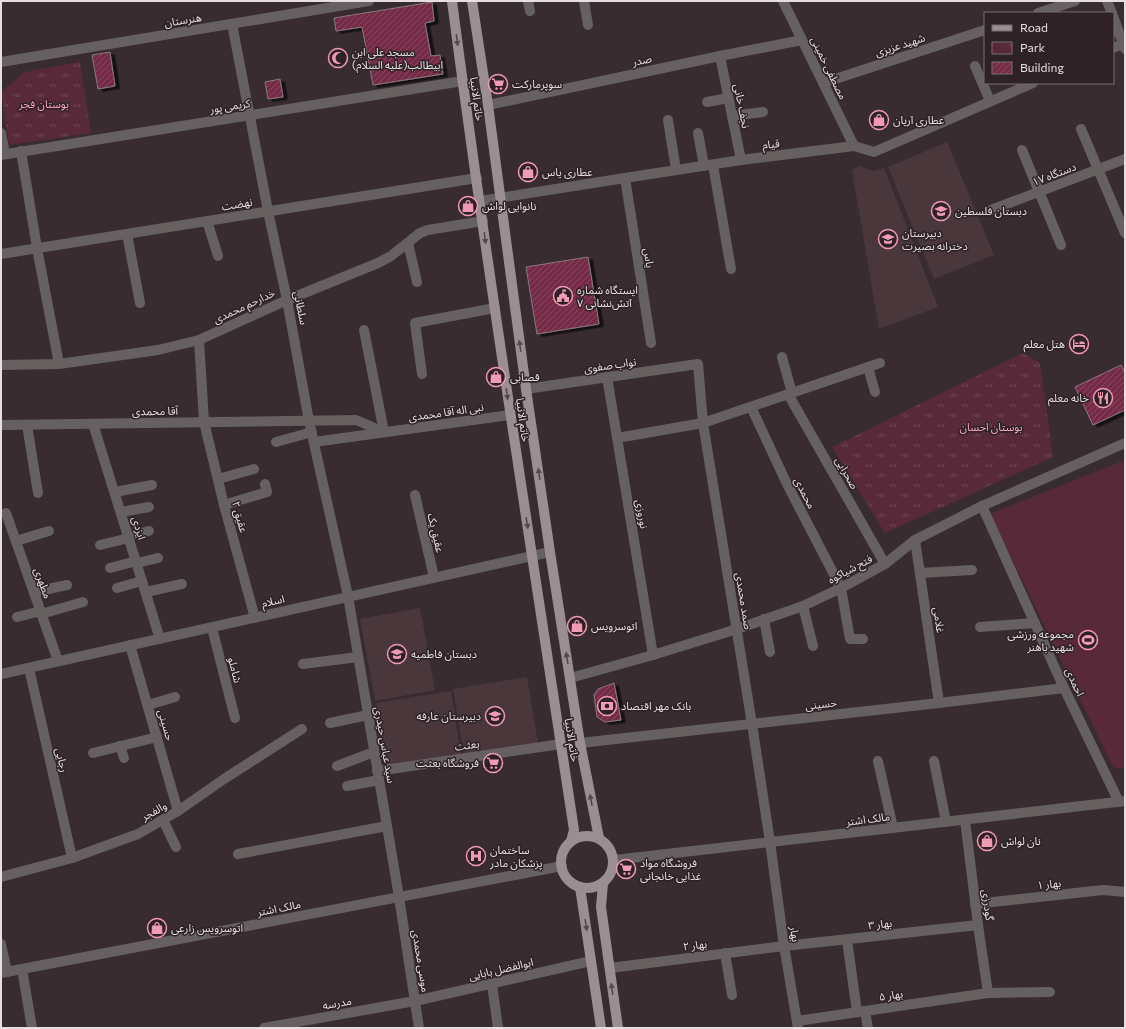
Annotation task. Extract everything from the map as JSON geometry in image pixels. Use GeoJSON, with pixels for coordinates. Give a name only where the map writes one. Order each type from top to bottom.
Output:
{"type":"FeatureCollection","features":[{"type":"Feature","properties":{"kind":"main road","name":"خاتم الانبیا"},"geometry":{"type":"LineString","coordinates":[[452,1],[510,415],[574,830],[571,841]]}},
{"type":"Feature","properties":{"kind":"main road","name":"خاتم الانبیا"},"geometry":{"type":"LineString","coordinates":[[472,1],[488,105],[499,198],[550,552],[580,743],[599,838]]}},
{"type":"Feature","properties":{"kind":"main road"},"geometry":{"type":"LineString","coordinates":[[585,836],[599,838],[609,847],[614,860],[613,868],[609,876],[596,886],[588,888],[573,884],[564,873],[562,866],[561,859],[566,846],[571,841],[585,836]]}},
{"type":"Feature","properties":{"kind":"main road"},"geometry":{"type":"LineString","coordinates":[[603,882],[601,907],[618,1028]]}},
{"type":"Feature","properties":{"kind":"main road"},"geometry":{"type":"LineString","coordinates":[[580,886],[601,1028]]}},
{"type":"Feature","properties":{"kind":"street","name":"هنرستان"},"geometry":{"type":"LineString","coordinates":[[1,62],[369,1]]}},
{"type":"Feature","properties":{"kind":"street"},"geometry":{"type":"LineString","coordinates":[[584,1],[588,25]]}},
{"type":"Feature","properties":{"kind":"street","name":"مصطفی خمینی"},"geometry":{"type":"LineString","coordinates":[[783,1],[854,146]]}},
{"type":"Feature","properties":{"kind":"street"},"geometry":{"type":"LineString","coordinates":[[1041,12],[1075,1]]}},
{"type":"Feature","properties":{"kind":"street"},"geometry":{"type":"LineString","coordinates":[[1107,1],[1112,12]]}},
{"type":"Feature","properties":{"kind":"street"},"geometry":{"type":"LineString","coordinates":[[1114,19],[1124,45],[1114,48]]}},
{"type":"Feature","properties":{"kind":"street","name":"سلطانی"},"geometry":{"type":"LineString","coordinates":[[232,24],[268,211],[287,300],[309,421],[348,596]]}},
{"type":"Feature","properties":{"kind":"street","name":"شهید عزیزی"},"geometry":{"type":"LineString","coordinates":[[823,83],[984,30]]}},
{"type":"Feature","properties":{"kind":"street","name":"صدر"},"geometry":{"type":"LineString","coordinates":[[488,105],[802,40]]}},
{"type":"Feature","properties":{"kind":"street","name":"نجف خانی"},"geometry":{"type":"LineString","coordinates":[[720,56],[741,160]]}},
{"type":"Feature","properties":{"kind":"street"},"geometry":{"type":"LineString","coordinates":[[975,66],[990,101]]}},
{"type":"Feature","properties":{"kind":"street","name":"کریمی پور"},"geometry":{"type":"LineString","coordinates":[[3,154],[463,81]]}},
{"type":"Feature","properties":{"kind":"street","name":"قیام"},"geometry":{"type":"LineString","coordinates":[[480,201],[741,160],[854,146],[874,152],[1030,84]]}},
{"type":"Feature","properties":{"kind":"street"},"geometry":{"type":"LineString","coordinates":[[707,102],[728,98]]}},
{"type":"Feature","properties":{"kind":"street"},"geometry":{"type":"LineString","coordinates":[[732,116],[763,112]]}},
{"type":"Feature","properties":{"kind":"street"},"geometry":{"type":"LineString","coordinates":[[668,120],[676,170]]}},
{"type":"Feature","properties":{"kind":"street"},"geometry":{"type":"LineString","coordinates":[[1081,129],[1125,233]]}},
{"type":"Feature","properties":{"kind":"street"},"geometry":{"type":"LineString","coordinates":[[698,133],[709,165],[731,269]]}},
{"type":"Feature","properties":{"kind":"street"},"geometry":{"type":"LineString","coordinates":[[1,134],[3,154]]}},
{"type":"Feature","properties":{"kind":"street"},"geometry":{"type":"LineString","coordinates":[[1022,150],[1061,245]]}},
{"type":"Feature","properties":{"kind":"street"},"geometry":{"type":"LineString","coordinates":[[21,151],[37,248],[59,364]]}},
{"type":"Feature","properties":{"kind":"street","name":"۱۷ دستگاه"},"geometry":{"type":"LineString","coordinates":[[991,210],[1125,160]]}},
{"type":"Feature","properties":{"kind":"street","name":"نهضت"},"geometry":{"type":"LineString","coordinates":[[1,254],[477,178]]}},
{"type":"Feature","properties":{"kind":"street","name":"یاس"},"geometry":{"type":"LineString","coordinates":[[624,178],[651,343]]}},
{"type":"Feature","properties":{"kind":"street"},"geometry":{"type":"LineString","coordinates":[[207,221],[218,256]]}},
{"type":"Feature","properties":{"kind":"street","name":"خدارحم محمدی"},"geometry":{"type":"LineString","coordinates":[[1,365],[59,364],[158,350],[199,340],[287,300],[378,263],[391,256],[420,233],[428,230],[483,221]]}},
{"type":"Feature","properties":{"kind":"street"},"geometry":{"type":"LineString","coordinates":[[127,234],[140,303]]}},
{"type":"Feature","properties":{"kind":"street"},"geometry":{"type":"LineString","coordinates":[[408,243],[417,282]]}},
{"type":"Feature","properties":{"kind":"street"},"geometry":{"type":"LineString","coordinates":[[422,374],[414,323],[495,308]]}},
{"type":"Feature","properties":{"kind":"street"},"geometry":{"type":"LineString","coordinates":[[364,330],[384,432]]}},
{"type":"Feature","properties":{"kind":"street","name":"عقیق ۲"},"geometry":{"type":"LineString","coordinates":[[199,340],[204,422],[224,506],[255,618]]}},
{"type":"Feature","properties":{"kind":"street","name":"صحرایی"},"geometry":{"type":"LineString","coordinates":[[782,357],[790,393],[885,564]]}},
{"type":"Feature","properties":{"kind":"street"},"geometry":{"type":"LineString","coordinates":[[617,438],[703,423],[880,363]]}},
{"type":"Feature","properties":{"kind":"street","name":"نواب صفوی"},"geometry":{"type":"LineString","coordinates":[[526,389],[698,364]]}},
{"type":"Feature","properties":{"kind":"street","name":"صمد محمدی"},"geometry":{"type":"LineString","coordinates":[[698,364],[703,423],[770,842]]}},
{"type":"Feature","properties":{"kind":"street"},"geometry":{"type":"LineString","coordinates":[[868,367],[875,392]]}},
{"type":"Feature","properties":{"kind":"street","name":"نوروزی"},"geometry":{"type":"LineString","coordinates":[[607,377],[653,655]]}},
{"type":"Feature","properties":{"kind":"street","name":"محمدی"},"geometry":{"type":"LineString","coordinates":[[751,407],[787,484],[841,588],[850,639],[863,639]]}},
{"type":"Feature","properties":{"kind":"street","name":"نبی اله آقا محمدی"},"geometry":{"type":"LineString","coordinates":[[276,442],[313,437],[384,432],[510,415]]}},
{"type":"Feature","properties":{"kind":"street"},"geometry":{"type":"LineString","coordinates":[[309,421],[356,420],[384,432]]}},
{"type":"Feature","properties":{"kind":"street","name":"آقا محمدی"},"geometry":{"type":"LineString","coordinates":[[1,425],[309,421]]}},
{"type":"Feature","properties":{"kind":"street","name":"ایزدی"},"geometry":{"type":"LineString","coordinates":[[93,424],[160,639]]}},
{"type":"Feature","properties":{"kind":"street"},"geometry":{"type":"LineString","coordinates":[[27,425],[38,493]]}},
{"type":"Feature","properties":{"kind":"street","name":"فتح شیاکوه"},"geometry":{"type":"LineString","coordinates":[[570,678],[653,655],[737,629],[803,606],[841,588],[885,564],[915,540],[982,506],[1125,444]]}},
{"type":"Feature","properties":{"kind":"street"},"geometry":{"type":"LineString","coordinates":[[218,479],[254,469]]}},
{"type":"Feature","properties":{"kind":"street"},"geometry":{"type":"LineString","coordinates":[[224,506],[267,492],[265,484]]}},
{"type":"Feature","properties":{"kind":"street"},"geometry":{"type":"LineString","coordinates":[[115,492],[152,485]]}},
{"type":"Feature","properties":{"kind":"street","name":"عقیق یک"},"geometry":{"type":"LineString","coordinates":[[415,494],[434,577]]}},
{"type":"Feature","properties":{"kind":"street","name":"احمدی"},"geometry":{"type":"LineString","coordinates":[[982,506],[1064,688],[1122,802]]}},
{"type":"Feature","properties":{"kind":"street"},"geometry":{"type":"LineString","coordinates":[[121,512],[149,507]]}},
{"type":"Feature","properties":{"kind":"street","name":"مطهری"},"geometry":{"type":"LineString","coordinates":[[6,513],[58,661]]}},
{"type":"Feature","properties":{"kind":"street"},"geometry":{"type":"LineString","coordinates":[[16,541],[49,531]]}},
{"type":"Feature","properties":{"kind":"street"},"geometry":{"type":"LineString","coordinates":[[100,545],[149,531]]}},
{"type":"Feature","properties":{"kind":"street","name":"غلامی"},"geometry":{"type":"LineString","coordinates":[[915,540],[940,703]]}},
{"type":"Feature","properties":{"kind":"street","name":"اسلام"},"geometry":{"type":"LineString","coordinates":[[1,674],[550,552]]}},
{"type":"Feature","properties":{"kind":"street"},"geometry":{"type":"LineString","coordinates":[[110,568],[158,558]]}},
{"type":"Feature","properties":{"kind":"street"},"geometry":{"type":"LineString","coordinates":[[920,573],[972,570]]}},
{"type":"Feature","properties":{"kind":"street"},"geometry":{"type":"LineString","coordinates":[[116,588],[142,581]]}},
{"type":"Feature","properties":{"kind":"street"},"geometry":{"type":"LineString","coordinates":[[146,592],[182,584]]}},
{"type":"Feature","properties":{"kind":"street"},"geometry":{"type":"LineString","coordinates":[[34,592],[67,585]]}},
{"type":"Feature","properties":{"kind":"street","name":"سید عباس حیدری"},"geometry":{"type":"LineString","coordinates":[[348,596],[399,898]]}},
{"type":"Feature","properties":{"kind":"street"},"geometry":{"type":"LineString","coordinates":[[17,617],[83,602]]}},
{"type":"Feature","properties":{"kind":"street"},"geometry":{"type":"LineString","coordinates":[[803,606],[813,646]]}},
{"type":"Feature","properties":{"kind":"street"},"geometry":{"type":"LineString","coordinates":[[764,619],[770,652]]}},
{"type":"Feature","properties":{"kind":"street"},"geometry":{"type":"LineString","coordinates":[[980,627],[1035,623]]}},
{"type":"Feature","properties":{"kind":"street","name":"شاملو"},"geometry":{"type":"LineString","coordinates":[[212,628],[235,718]]}},
{"type":"Feature","properties":{"kind":"street","name":"حسینی"},"geometry":{"type":"LineString","coordinates":[[130,645],[178,811]]}},
{"type":"Feature","properties":{"kind":"street"},"geometry":{"type":"LineString","coordinates":[[303,664],[358,657]]}},
{"type":"Feature","properties":{"kind":"street","name":"رجایی"},"geometry":{"type":"LineString","coordinates":[[29,668],[72,858]]}},
{"type":"Feature","properties":{"kind":"street","name":"حسینی"},"geometry":{"type":"LineString","coordinates":[[580,743],[1064,688]]}},
{"type":"Feature","properties":{"kind":"street"},"geometry":{"type":"LineString","coordinates":[[148,705],[175,697]]}},
{"type":"Feature","properties":{"kind":"street"},"geometry":{"type":"LineString","coordinates":[[330,723],[368,715]]}},
{"type":"Feature","properties":{"kind":"street","name":"والفجر"},"geometry":{"type":"LineString","coordinates":[[1,877],[72,858],[138,834],[178,811],[302,729]]}},
{"type":"Feature","properties":{"kind":"street"},"geometry":{"type":"LineString","coordinates":[[93,753],[157,737]]}},
{"type":"Feature","properties":{"kind":"street","name":"بعثت"},"geometry":{"type":"LineString","coordinates":[[347,786],[378,775],[561,744]]}},
{"type":"Feature","properties":{"kind":"street"},"geometry":{"type":"LineString","coordinates":[[120,746],[124,758]]}},
{"type":"Feature","properties":{"kind":"street"},"geometry":{"type":"LineString","coordinates":[[337,766],[374,752]]}},
{"type":"Feature","properties":{"kind":"street"},"geometry":{"type":"LineString","coordinates":[[878,761],[893,828]]}},
{"type":"Feature","properties":{"kind":"street"},"geometry":{"type":"LineString","coordinates":[[934,761],[946,822]]}},
{"type":"Feature","properties":{"kind":"street","name":"مالک اشتر"},"geometry":{"type":"LineString","coordinates":[[614,860],[1122,802]]}},
{"type":"Feature","properties":{"kind":"street"},"geometry":{"type":"LineString","coordinates":[[163,820],[176,847]]}},
{"type":"Feature","properties":{"kind":"street","name":"گودرزی"},"geometry":{"type":"LineString","coordinates":[[965,820],[988,993]]}},
{"type":"Feature","properties":{"kind":"street"},"geometry":{"type":"LineString","coordinates":[[238,854],[387,826]]}},
{"type":"Feature","properties":{"kind":"street","name":"بهار"},"geometry":{"type":"LineString","coordinates":[[770,842],[784,946],[798,1025]]}},
{"type":"Feature","properties":{"kind":"street","name":"مالک اشتر"},"geometry":{"type":"LineString","coordinates":[[4,973],[562,866]]}},
{"type":"Feature","properties":{"kind":"street","name":"بهار ۱"},"geometry":{"type":"LineString","coordinates":[[975,904],[1103,890],[1125,892]]}},
{"type":"Feature","properties":{"kind":"street","name":"موسی محمدی"},"geometry":{"type":"LineString","coordinates":[[399,898],[419,1028]]}},
{"type":"Feature","properties":{"kind":"street","name":"بهار ۳"},"geometry":{"type":"LineString","coordinates":[[784,946],[978,925]]}},
{"type":"Feature","properties":{"kind":"street"},"geometry":{"type":"LineString","coordinates":[[847,940],[861,1012],[868,1028]]}},
{"type":"Feature","properties":{"kind":"street"},"geometry":{"type":"LineString","coordinates":[[1,944],[4,973]]}},
{"type":"Feature","properties":{"kind":"street","name":"بهار ۲"},"geometry":{"type":"LineString","coordinates":[[610,968],[784,946]]}},
{"type":"Feature","properties":{"kind":"street"},"geometry":{"type":"LineString","coordinates":[[725,953],[732,995]]}},
{"type":"Feature","properties":{"kind":"street","name":"ابوالفضل بابایی"},"geometry":{"type":"LineString","coordinates":[[415,1001],[591,961]]}},
{"type":"Feature","properties":{"kind":"street"},"geometry":{"type":"LineString","coordinates":[[22,969],[32,1028]]}},
{"type":"Feature","properties":{"kind":"street"},"geometry":{"type":"LineString","coordinates":[[492,984],[498,1028]]}},
{"type":"Feature","properties":{"kind":"street","name":"بهار ۵"},"geometry":{"type":"LineString","coordinates":[[798,1025],[861,1012],[988,993],[1050,992]]}},
{"type":"Feature","properties":{"kind":"street","name":"مدرسه"},"geometry":{"type":"LineString","coordinates":[[264,1028],[415,1001]]}},
{"type":"Feature","properties":{"kind":"shaded area","name":"دبستان فلسطین"},"geometry":{"type":"Polygon","coordinates":[[[947,142],[994,255],[934,279],[888,167],[947,142]]]}},
{"type":"Feature","properties":{"kind":"shaded area","name":"دبیرستان دخترانه بصیرت"},"geometry":{"type":"Polygon","coordinates":[[[860,166],[873,171],[884,168],[938,307],[879,329],[852,170],[860,166]]]}},
{"type":"Feature","properties":{"kind":"shaded area","name":"دبستان فاطمیه"},"geometry":{"type":"Polygon","coordinates":[[[420,608],[435,690],[375,701],[360,619],[420,608]]]}},
{"type":"Feature","properties":{"kind":"shaded area","name":"دبیرستان عارفه"},"geometry":{"type":"Polygon","coordinates":[[[527,677],[538,743],[464,755],[453,689],[527,677]]]}},
{"type":"Feature","properties":{"kind":"shaded area"},"geometry":{"type":"Polygon","coordinates":[[[451,691],[461,756],[386,767],[376,703],[451,691]]]}},
{"type":"Feature","properties":{"kind":"green space","name":"بوستان فجر"},"geometry":{"type":"Polygon","coordinates":[[[80,62],[91,133],[9,145],[1,92],[25,72],[80,62]]]}},
{"type":"Feature","properties":{"kind":"green space","name":"بوستان احسان"},"geometry":{"type":"Polygon","coordinates":[[[1023,353],[1040,363],[1053,457],[885,533],[832,447],[1023,353]]]}},
{"type":"Feature","properties":{"kind":"green space","name":"مجموعه ورزشی شهید باهنر"},"geometry":{"type":"Polygon","coordinates":[[[1125,460],[1125,768],[1119,769],[1113,767],[990,514],[1125,460]]]}},
{"type":"Feature","properties":{"kind":"building"},"geometry":{"type":"Polygon","coordinates":[[[432,2],[434,21],[425,23],[431,56],[440,55],[443,74],[373,85],[362,27],[336,31],[334,18],[432,2]]]}},
{"type":"Feature","properties":{"kind":"building"},"geometry":{"type":"Polygon","coordinates":[[[110,52],[115,86],[98,89],[92,55],[110,52]]]}},
{"type":"Feature","properties":{"kind":"building"},"geometry":{"type":"Polygon","coordinates":[[[280,79],[283,97],[268,99],[265,82],[280,79]]]}},
{"type":"Feature","properties":{"kind":"building","name":"ایستگاه شماره ۷ آتش‌نشانی"},"geometry":{"type":"Polygon","coordinates":[[[588,257],[599,324],[537,334],[526,267],[588,257]]]}},
{"type":"Feature","properties":{"kind":"building","name":"خانه معلم"},"geometry":{"type":"Polygon","coordinates":[[[1121,365],[1125,373],[1125,410],[1093,425],[1075,387],[1121,365]]]}},
{"type":"Feature","properties":{"kind":"building","name":"بانک مهر اقتصاد"},"geometry":{"type":"Polygon","coordinates":[[[614,683],[621,720],[605,722],[597,717],[594,695],[598,689],[614,683]]]}},
{"type":"Feature","properties":{"kind":"place","name":"مسجد علی ابن ابیطالب(علیه السلام)"},"geometry":{"type":"Point","coordinates":[338,58]}},
{"type":"Feature","properties":{"kind":"place","name":"سوپرمارکت"},"geometry":{"type":"Point","coordinates":[498,84]}},
{"type":"Feature","properties":{"kind":"place","name":"عطاری آریان"},"geometry":{"type":"Point","coordinates":[879,120]}},
{"type":"Feature","properties":{"kind":"place","name":"عطاری یاس"},"geometry":{"type":"Point","coordinates":[528,172]}},
{"type":"Feature","properties":{"kind":"place","name":"نانوایی لواش"},"geometry":{"type":"Point","coordinates":[468,206]}},
{"type":"Feature","properties":{"kind":"place","name":"دبستان فلسطین"},"geometry":{"type":"Point","coordinates":[941,211]}},
{"type":"Feature","properties":{"kind":"place","name":"دبیرستان دخترانه بصیرت"},"geometry":{"type":"Point","coordinates":[888,239]}},
{"type":"Feature","properties":{"kind":"place","name":"ایستگاه شماره ۷ آتش‌نشانی"},"geometry":{"type":"Point","coordinates":[563,296]}},
{"type":"Feature","properties":{"kind":"place","name":"هتل معلم"},"geometry":{"type":"Point","coordinates":[1079,344]}},
{"type":"Feature","properties":{"kind":"place","name":"قصابی"},"geometry":{"type":"Point","coordinates":[496,377]}},
{"type":"Feature","properties":{"kind":"place","name":"خانه معلم"},"geometry":{"type":"Point","coordinates":[1103,398]}},
{"type":"Feature","properties":{"kind":"place","name":"اتوسرویس"},"geometry":{"type":"Point","coordinates":[577,626]}},
{"type":"Feature","properties":{"kind":"place","name":"مجموعه ورزشی شهید باهنر"},"geometry":{"type":"Point","coordinates":[1088,640]}},
{"type":"Feature","properties":{"kind":"place","name":"دبستان فاطمیه"},"geometry":{"type":"Point","coordinates":[397,654]}},
{"type":"Feature","properties":{"kind":"place","name":"بانک مهر اقتصاد"},"geometry":{"type":"Point","coordinates":[607,706]}},
{"type":"Feature","properties":{"kind":"place","name":"دبیرستان عارفه"},"geometry":{"type":"Point","coordinates":[495,716]}},
{"type":"Feature","properties":{"kind":"place","name":"فروشگاه بعثت"},"geometry":{"type":"Point","coordinates":[493,763]}},
{"type":"Feature","properties":{"kind":"place","name":"نان لواش"},"geometry":{"type":"Point","coordinates":[987,841]}},
{"type":"Feature","properties":{"kind":"place","name":"ساختمان پزشکان مادر"},"geometry":{"type":"Point","coordinates":[476,856]}},
{"type":"Feature","properties":{"kind":"place","name":"فروشگاه مواد غذایی خانجانی"},"geometry":{"type":"Point","coordinates":[626,869]}},
{"type":"Feature","properties":{"kind":"place","name":"اتوسرویس زارعی"},"geometry":{"type":"Point","coordinates":[157,928]}}]}
